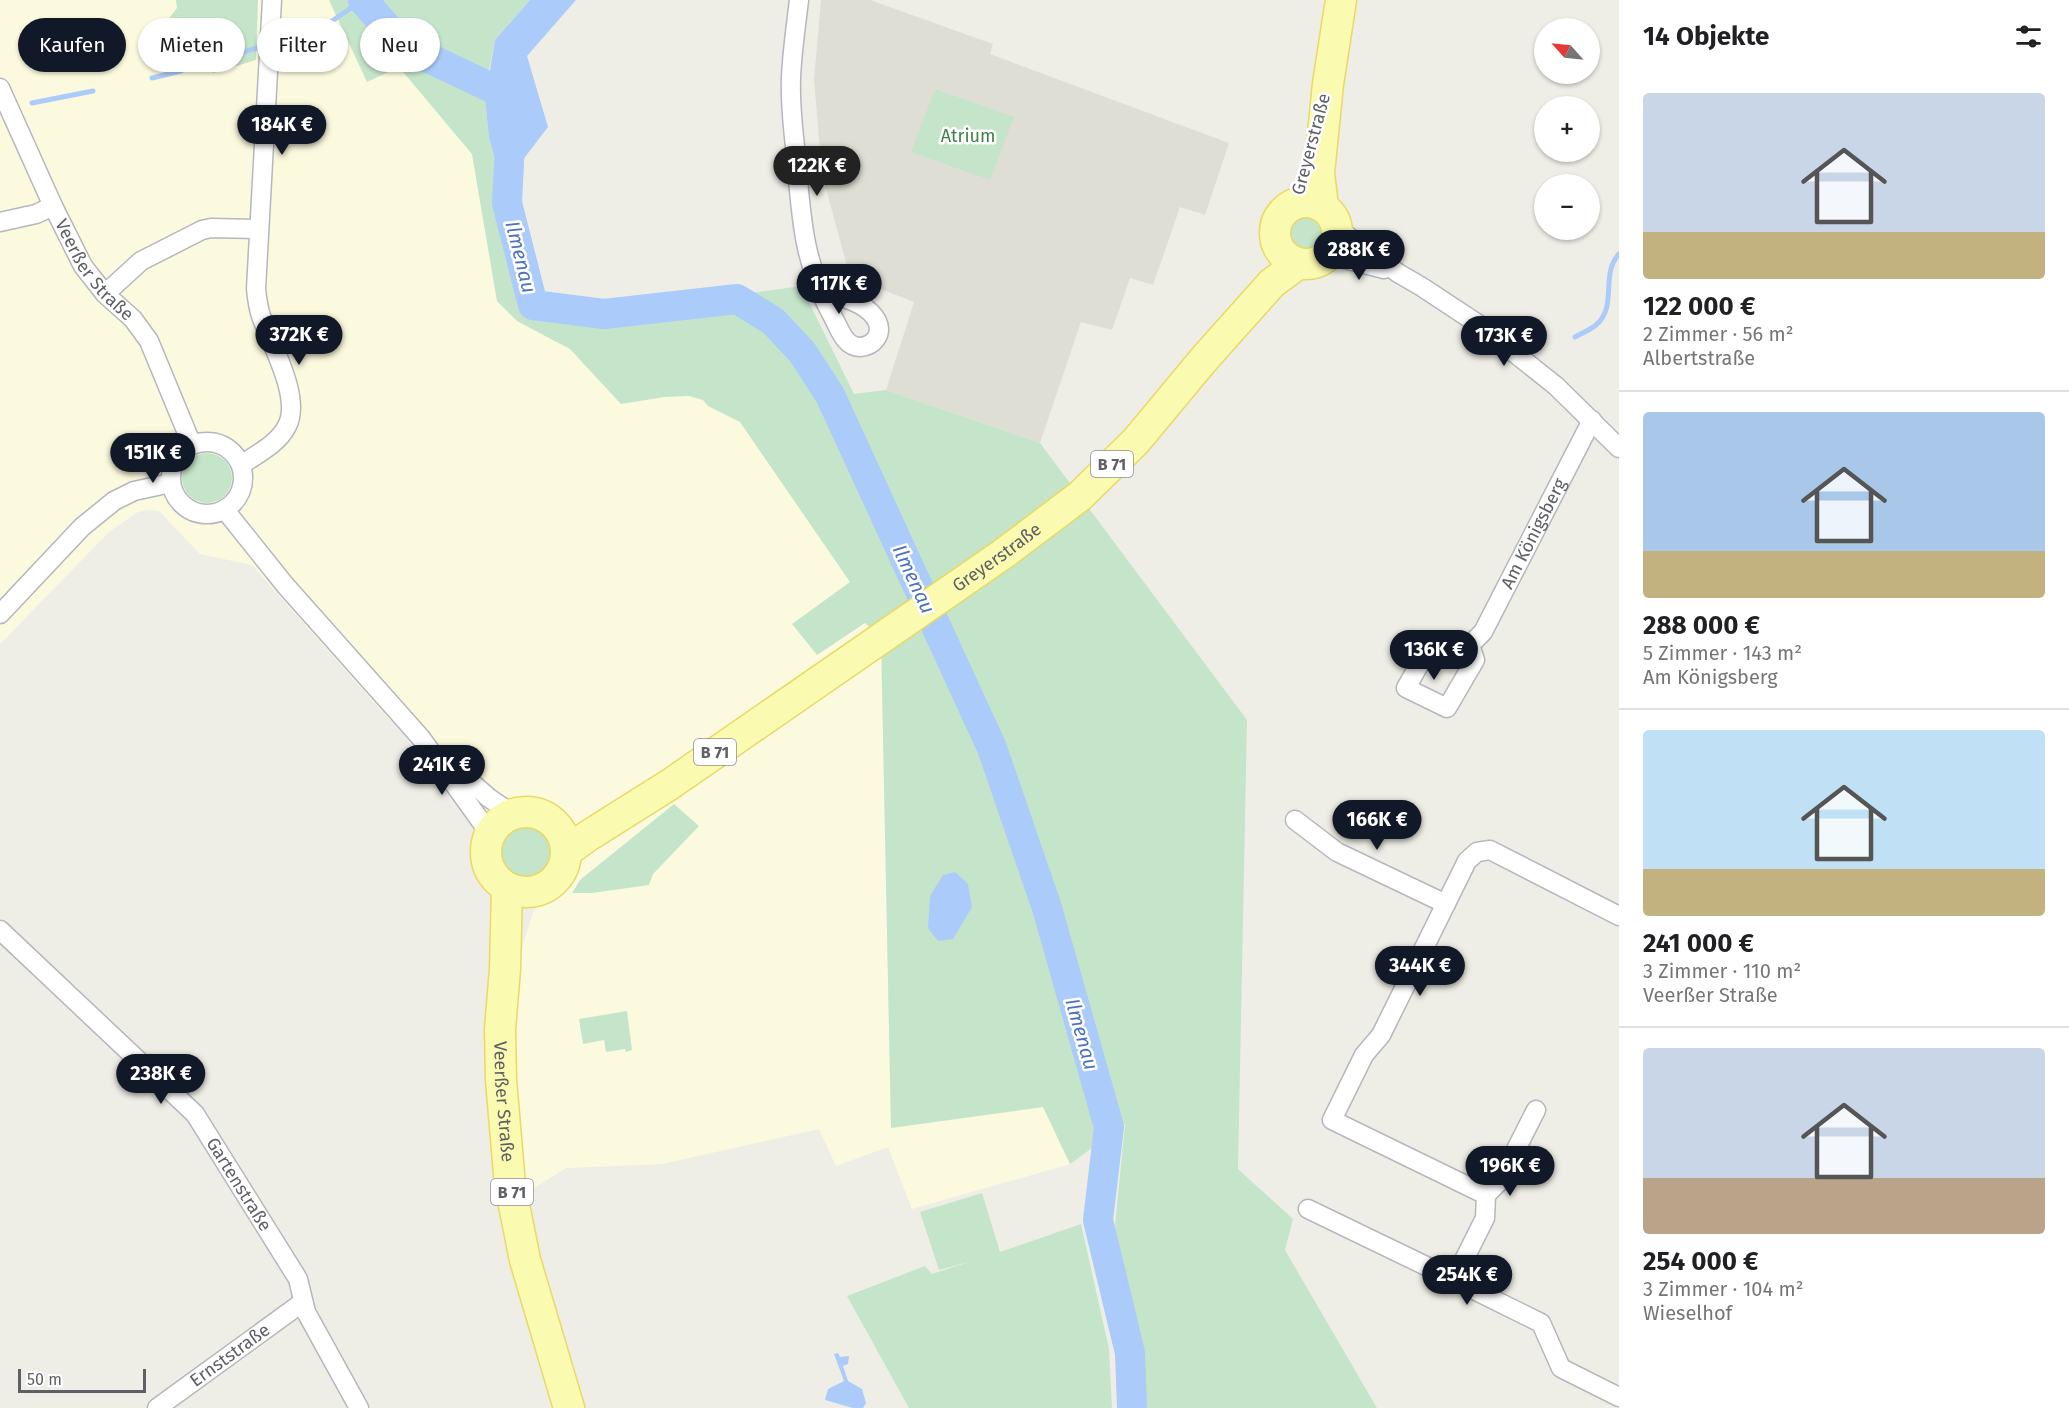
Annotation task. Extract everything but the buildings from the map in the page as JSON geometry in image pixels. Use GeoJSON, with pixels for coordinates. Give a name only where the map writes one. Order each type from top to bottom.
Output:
{"type":"FeatureCollection","features":[{"type":"Feature","properties":{"kind":"main road","name":"Greyerstraße"},"geometry":{"type":"LineString","coordinates":[[1321,224],[1319,173],[1328,84],[1341,0]]}},
{"type":"Feature","properties":{"kind":"main road"},"geometry":{"type":"LineString","coordinates":[[1285,210],[1321,224],[1320,262],[1309,265],[1298,264],[1288,259],[1275,240],[1278,219],[1285,210]]}},
{"type":"Feature","properties":{"kind":"main road","name":"Greyerstraße"},"geometry":{"type":"LineString","coordinates":[[1205,358],[1260,272],[1275,240]]}},
{"type":"Feature","properties":{"kind":"main road","name":"Greyerstraße"},"geometry":{"type":"LineString","coordinates":[[566,852],[1004,554],[1080,496],[1167,406],[1205,358],[1272,283],[1298,264]]}},
{"type":"Feature","properties":{"kind":"main road","name":"Greyerstraße"},"geometry":{"type":"LineString","coordinates":[[554,824],[580,820],[669,784]]}},
{"type":"Feature","properties":{"kind":"main road"},"geometry":{"type":"LineString","coordinates":[[513,814],[535,814],[545,817],[554,824],[560,832],[566,852],[560,874],[552,882],[542,889],[519,890],[492,874],[488,864],[487,844],[496,825],[513,814]]}},
{"type":"Feature","properties":{"kind":"main road","name":"Veerßer Straße"},"geometry":{"type":"LineString","coordinates":[[519,890],[505,969],[500,1029],[501,1080],[510,1185],[525,1260],[569,1408]]}},
{"type":"Feature","properties":{"kind":"street"},"geometry":{"type":"LineString","coordinates":[[241,465],[281,435],[291,414],[289,389],[260,313],[256,289],[272,0]]}},
{"type":"Feature","properties":{"kind":"street"},"geometry":{"type":"LineString","coordinates":[[799,0],[791,78],[792,111],[803,228],[809,262],[819,288]]}},
{"type":"Feature","properties":{"kind":"street","name":"Veerßer Straße"},"geometry":{"type":"LineString","coordinates":[[0,88],[53,206],[83,266],[105,294],[133,319],[149,341],[192,445]]}},
{"type":"Feature","properties":{"kind":"street"},"geometry":{"type":"LineString","coordinates":[[0,222],[36,214],[53,206]]}},
{"type":"Feature","properties":{"kind":"street"},"geometry":{"type":"LineString","coordinates":[[1321,224],[1478,324],[1556,386],[1619,448]]}},
{"type":"Feature","properties":{"kind":"street"},"geometry":{"type":"LineString","coordinates":[[1321,224],[1398,273]]}},
{"type":"Feature","properties":{"kind":"street"},"geometry":{"type":"LineString","coordinates":[[105,294],[141,261],[201,230],[211,228],[258,229]]}},
{"type":"Feature","properties":{"kind":"street","name":"Am Königsberg"},"geometry":{"type":"LineString","coordinates":[[1470,645],[1483,632],[1592,420]]}},
{"type":"Feature","properties":{"kind":"street"},"geometry":{"type":"LineString","coordinates":[[217,443],[232,451],[241,465],[244,475],[243,485],[234,504],[225,510],[208,515],[191,511],[178,500],[171,483],[178,457],[192,445],[217,443]]}},
{"type":"Feature","properties":{"kind":"street"},"geometry":{"type":"LineString","coordinates":[[0,614],[82,527],[114,501],[134,490],[171,483]]}},
{"type":"Feature","properties":{"kind":"street"},"geometry":{"type":"LineString","coordinates":[[225,510],[285,585],[421,738],[490,834]]}},
{"type":"Feature","properties":{"kind":"street"},"geometry":{"type":"LineString","coordinates":[[421,738],[489,798],[513,814]]}},
{"type":"Feature","properties":{"kind":"street"},"geometry":{"type":"LineString","coordinates":[[1295,819],[1337,852],[1446,904]]}},
{"type":"Feature","properties":{"kind":"street"},"geometry":{"type":"LineString","coordinates":[[1486,1195],[1332,1120],[1365,1055],[1382,1035],[1467,861],[1477,852],[1490,850],[1619,916]]}},
{"type":"Feature","properties":{"kind":"street","name":"Gartenstraße"},"geometry":{"type":"LineString","coordinates":[[0,930],[195,1114],[298,1279],[306,1312],[359,1408]]}},
{"type":"Feature","properties":{"kind":"street"},"geometry":{"type":"LineString","coordinates":[[1536,1110],[1500,1181],[1486,1195],[1485,1218],[1461,1266],[1462,1280],[1470,1288],[1541,1323],[1561,1368],[1619,1397]]}},
{"type":"Feature","properties":{"kind":"street"},"geometry":{"type":"LineString","coordinates":[[1308,1209],[1453,1280],[1462,1280]]}},
{"type":"Feature","properties":{"kind":"street","name":"Ernststraße"},"geometry":{"type":"LineString","coordinates":[[157,1408],[303,1302]]}},
{"type":"Feature","properties":{"kind":"shaded area"},"geometry":{"type":"Polygon","coordinates":[[[0,0],[329,0],[337,18],[257,18],[257,72],[348,72],[348,40],[360,66],[360,72],[363,72],[367,81],[388,72],[403,72],[472,154],[497,301],[517,321],[570,349],[621,404],[689,395],[703,400],[708,406],[740,422],[850,582],[881,638],[891,1128],[1043,1107],[1070,1164],[912,1209],[888,1147],[836,1166],[819,1129],[662,1164],[566,1168],[520,1197],[510,1020],[518,960],[533,913],[545,895],[565,877],[570,865],[569,839],[562,825],[551,815],[538,808],[523,806],[507,811],[491,824],[387,717],[252,565],[200,554],[159,511],[138,512],[110,531],[0,644],[0,0]]]}},
{"type":"Feature","properties":{"kind":"shaded area"},"geometry":{"type":"Polygon","coordinates":[[[821,0],[870,0],[993,44],[990,54],[1229,143],[1205,215],[1180,207],[1153,285],[1130,278],[1112,330],[1081,322],[1040,443],[886,390],[914,302],[850,277],[822,174],[814,79],[821,0]]]}},
{"type":"Feature","properties":{"kind":"green space"},"geometry":{"type":"Polygon","coordinates":[[[176,0],[258,0],[256,60],[245,63],[245,18],[170,18],[177,8],[176,0]]]}},
{"type":"Feature","properties":{"kind":"green space"},"geometry":{"type":"Polygon","coordinates":[[[329,0],[530,0],[495,40],[485,99],[489,138],[533,305],[604,314],[801,286],[854,394],[886,390],[1040,443],[1247,720],[1238,1169],[1293,1219],[1285,1250],[1377,1408],[1145,1408],[1143,1357],[1115,1226],[1125,1124],[1070,1164],[1043,1107],[891,1128],[881,638],[865,623],[817,655],[792,624],[850,582],[740,422],[708,406],[703,400],[689,396],[664,397],[621,404],[570,349],[517,321],[497,301],[472,154],[403,72],[440,72],[440,18],[360,18],[360,67],[348,41],[348,18],[337,18],[329,0]]]}},
{"type":"Feature","properties":{"kind":"green space"},"geometry":{"type":"Polygon","coordinates":[[[362,72],[388,72],[367,82],[362,72]]]}},
{"type":"Feature","properties":{"kind":"green space","name":"Atrium"},"geometry":{"type":"Polygon","coordinates":[[[935,89],[1014,117],[990,180],[911,152],[935,89]]]}},
{"type":"Feature","properties":{"kind":"green space"},"geometry":{"type":"Polygon","coordinates":[[[1306,215],[1318,220],[1323,232],[1318,244],[1306,249],[1294,244],[1289,232],[1294,220],[1306,215]]]}},
{"type":"Feature","properties":{"kind":"green space"},"geometry":{"type":"Polygon","coordinates":[[[202,453],[212,453],[225,460],[232,473],[232,483],[225,496],[212,503],[202,503],[193,499],[186,492],[182,483],[182,473],[186,464],[193,457],[202,453]]]}},
{"type":"Feature","properties":{"kind":"green space"},"geometry":{"type":"Polygon","coordinates":[[[674,804],[699,826],[653,874],[649,885],[592,893],[572,893],[580,880],[674,804]]]}},
{"type":"Feature","properties":{"kind":"green space"},"geometry":{"type":"Polygon","coordinates":[[[521,828],[531,828],[544,835],[551,848],[551,858],[544,871],[531,878],[521,878],[512,874],[505,867],[501,858],[501,848],[505,839],[512,832],[521,828]]]}},
{"type":"Feature","properties":{"kind":"green space"},"geometry":{"type":"Polygon","coordinates":[[[627,1011],[632,1050],[606,1052],[604,1040],[583,1044],[579,1019],[627,1011]]]}},
{"type":"Feature","properties":{"kind":"green space"},"geometry":{"type":"Polygon","coordinates":[[[982,1193],[1000,1252],[1081,1224],[1109,1349],[1112,1408],[909,1408],[847,1296],[925,1266],[932,1274],[972,1261],[939,1270],[920,1212],[982,1193]]]}},
{"type":"Feature","properties":{"kind":"water"},"geometry":{"type":"Polygon","coordinates":[[[530,0],[576,0],[527,56],[548,127],[525,157],[507,203],[489,138],[485,99],[495,40],[530,0]]]}},
{"type":"Feature","properties":{"kind":"water"},"geometry":{"type":"Polygon","coordinates":[[[955,872],[968,884],[972,907],[953,939],[938,941],[928,928],[930,896],[943,875],[955,872]]]}},
{"type":"Feature","properties":{"kind":"water"},"geometry":{"type":"Polygon","coordinates":[[[838,1353],[840,1357],[849,1356],[848,1364],[843,1366],[848,1381],[862,1389],[866,1403],[863,1408],[853,1408],[825,1400],[828,1389],[844,1381],[834,1354],[838,1353]]]}},
{"type":"Feature","properties":{"kind":"waterway"},"geometry":{"type":"LineString","coordinates":[[245,52],[323,27],[363,0]]}},
{"type":"Feature","properties":{"kind":"waterway"},"geometry":{"type":"LineString","coordinates":[[363,0],[403,46],[511,97]]}},
{"type":"Feature","properties":{"kind":"waterway"},"geometry":{"type":"LineString","coordinates":[[152,78],[177,72]]}},
{"type":"Feature","properties":{"kind":"waterway"},"geometry":{"type":"LineString","coordinates":[[32,103],[93,91]]}},
{"type":"Feature","properties":{"kind":"waterway","name":"Ilmenau"},"geometry":{"type":"LineString","coordinates":[[509,163],[507,203],[533,305],[604,314],[737,299],[773,321],[802,352],[830,395],[992,748],[1047,908],[1109,1127],[1098,1220],[1130,1353],[1132,1408]]}},
{"type":"Feature","properties":{"kind":"waterway"},"geometry":{"type":"LineString","coordinates":[[1575,337],[1594,327],[1603,318],[1608,300],[1610,271],[1619,254]]}}]}
